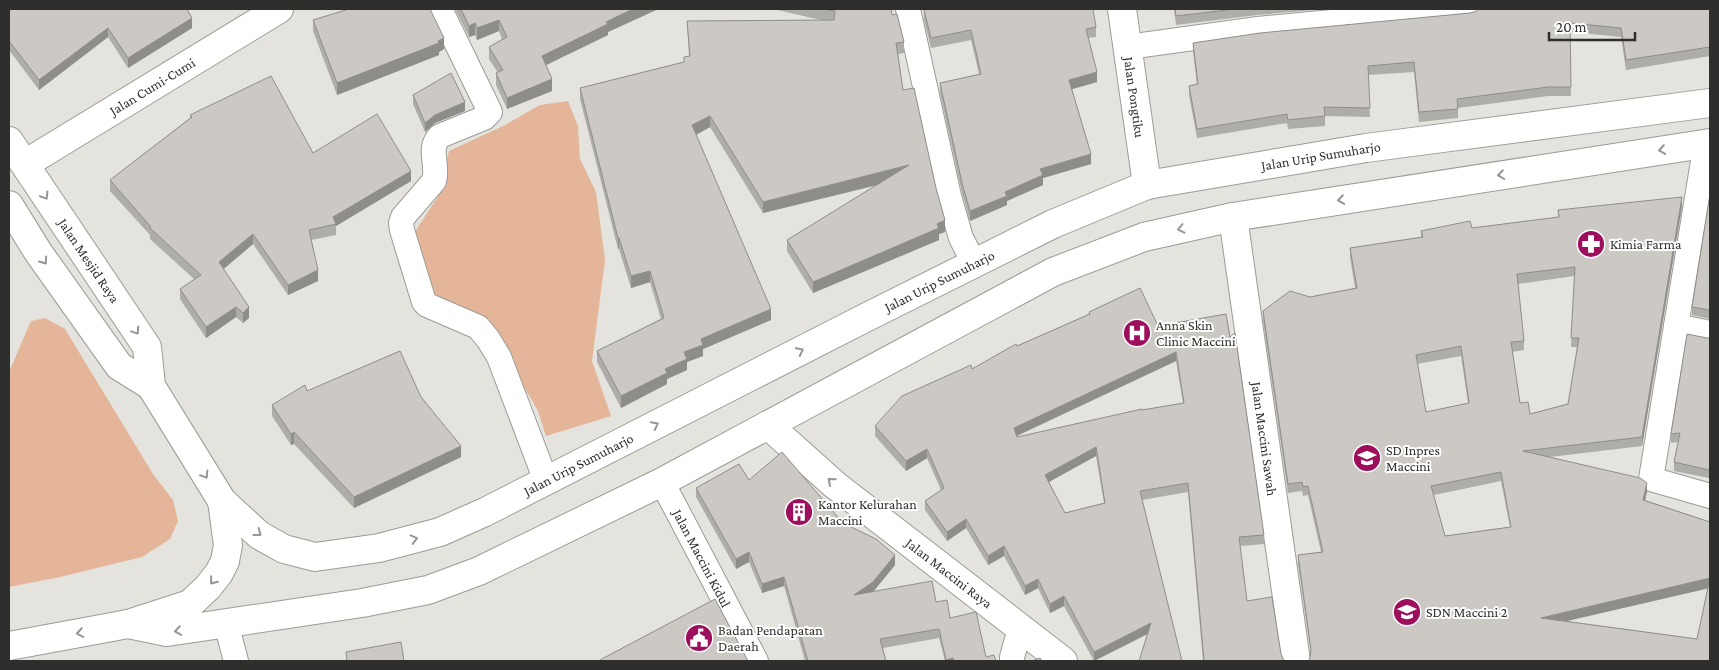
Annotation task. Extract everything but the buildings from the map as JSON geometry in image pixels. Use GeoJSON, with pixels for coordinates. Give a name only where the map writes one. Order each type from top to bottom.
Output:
{"type":"FeatureCollection","features":[{"type":"Feature","properties":{"kind":"main road","name":"Jalan Cumi-Cumi"},"geometry":{"type":"LineString","coordinates":[[24,164],[280,9]]}},
{"type":"Feature","properties":{"kind":"main road","name":"Jalan Pongtiku"},"geometry":{"type":"LineString","coordinates":[[1122,9],[1147,185]]}},
{"type":"Feature","properties":{"kind":"main road","name":"Jalan Urip Sumuharjo"},"geometry":{"type":"LineString","coordinates":[[222,501],[259,535],[284,549],[315,557],[379,548],[440,532],[485,512],[1053,224],[1147,185],[1366,148],[1710,102]]}},
{"type":"Feature","properties":{"kind":"main road","name":"Jalan Mesjid Raya"},"geometry":{"type":"LineString","coordinates":[[9,141],[147,347],[151,386],[222,501]]}},
{"type":"Feature","properties":{"kind":"main road"},"geometry":{"type":"LineString","coordinates":[[128,624],[168,632],[362,603],[428,590],[479,571],[662,482],[1053,272],[1144,237],[1233,217],[1708,143]]}},
{"type":"Feature","properties":{"kind":"main road","name":"Jalan Mesjid Raya"},"geometry":{"type":"LineString","coordinates":[[9,205],[38,252],[119,366],[151,386]]}},
{"type":"Feature","properties":{"kind":"main road","name":"Jalan Maccini Sawah"},"geometry":{"type":"LineString","coordinates":[[1233,217],[1296,661]]}},
{"type":"Feature","properties":{"kind":"main road","name":"Jalan Maccini Raya"},"geometry":{"type":"LineString","coordinates":[[768,426],[835,485],[1063,661]]}},
{"type":"Feature","properties":{"kind":"main road"},"geometry":{"type":"LineString","coordinates":[[9,646],[128,624],[190,604],[219,574],[225,561],[228,545],[222,501]]}},
{"type":"Feature","properties":{"kind":"street"},"geometry":{"type":"LineString","coordinates":[[440,9],[490,112],[484,118],[440,136],[434,141],[436,174],[434,181],[403,216],[402,230],[424,302],[427,305],[478,326],[500,357],[546,481]]}},
{"type":"Feature","properties":{"kind":"street"},"geometry":{"type":"LineString","coordinates":[[908,9],[949,196],[961,238],[974,263]]}},
{"type":"Feature","properties":{"kind":"street"},"geometry":{"type":"LineString","coordinates":[[1128,47],[1258,30],[1359,14],[1469,9]]}},
{"type":"Feature","properties":{"kind":"street"},"geometry":{"type":"LineString","coordinates":[[1708,143],[1651,479],[1710,496]]}},
{"type":"Feature","properties":{"kind":"street"},"geometry":{"type":"LineString","coordinates":[[1676,326],[1710,333]]}},
{"type":"Feature","properties":{"kind":"street","name":"Jalan Maccini Kidul"},"geometry":{"type":"LineString","coordinates":[[662,482],[756,661]]}},
{"type":"Feature","properties":{"kind":"street"},"geometry":{"type":"LineString","coordinates":[[226,623],[236,661]]}},
{"type":"Feature","properties":{"kind":"street"},"geometry":{"type":"LineString","coordinates":[[1012,661],[1020,629]]}},
{"type":"Feature","properties":{"kind":"shaded area"},"geometry":{"type":"Polygon","coordinates":[[[568,101],[578,126],[580,159],[596,192],[605,260],[592,361],[611,416],[546,436],[538,411],[510,363],[490,323],[471,313],[431,300],[412,236],[439,195],[449,151],[503,126],[540,105],[568,101]]]}},
{"type":"Feature","properties":{"kind":"shaded area"},"geometry":{"type":"Polygon","coordinates":[[[45,318],[65,329],[153,474],[173,500],[178,521],[170,539],[142,557],[9,587],[9,372],[31,321],[45,318]]]}},
{"type":"Feature","properties":{"kind":"place","name":"Kimia Farma"},"geometry":{"type":"Point","coordinates":[1591,244]}},
{"type":"Feature","properties":{"kind":"place","name":"Anna Skin Clinic Maccini"},"geometry":{"type":"Point","coordinates":[1137,333]}},
{"type":"Feature","properties":{"kind":"place","name":"SD Inpres Maccini"},"geometry":{"type":"Point","coordinates":[1367,458]}},
{"type":"Feature","properties":{"kind":"place","name":"Kantor Kelurahan Maccini"},"geometry":{"type":"Point","coordinates":[799,512]}},
{"type":"Feature","properties":{"kind":"place","name":"SDN Maccini 2"},"geometry":{"type":"Point","coordinates":[1407,612]}},
{"type":"Feature","properties":{"kind":"place","name":"Badan Pendapatan Daerah"},"geometry":{"type":"Point","coordinates":[699,638]}}]}
